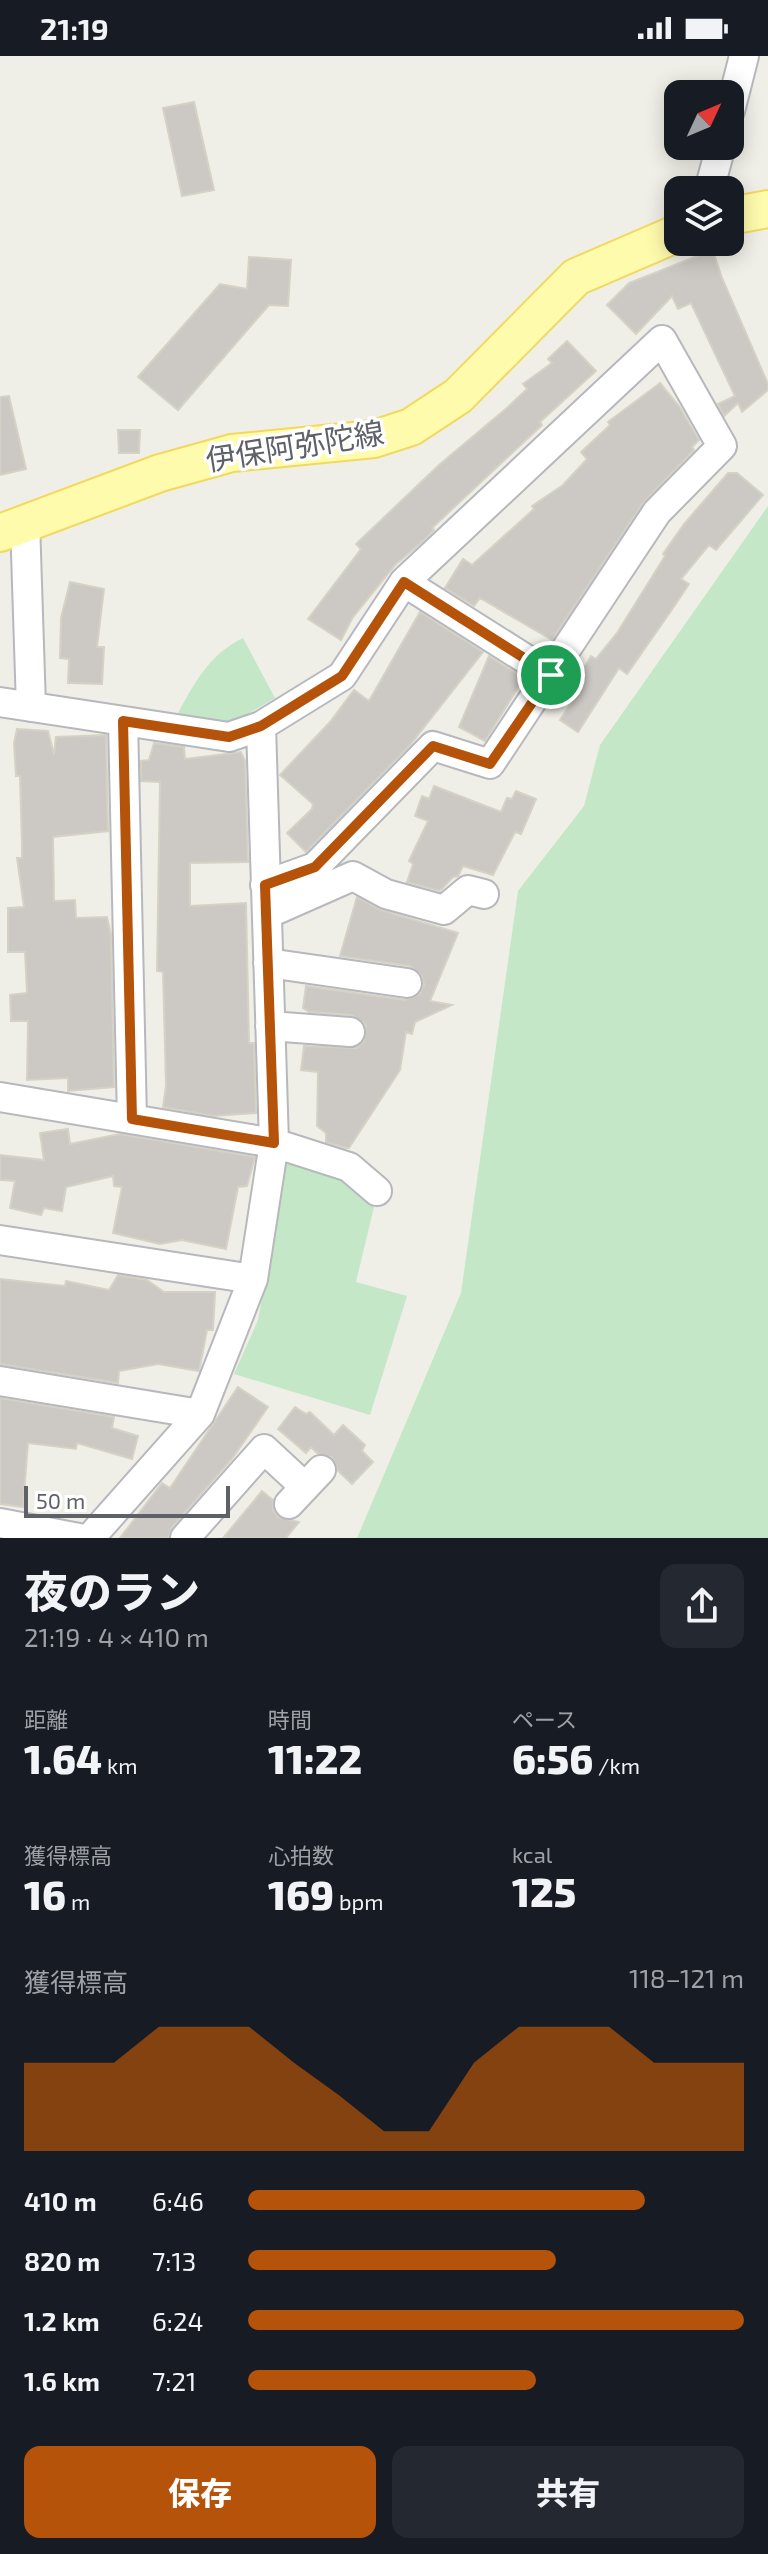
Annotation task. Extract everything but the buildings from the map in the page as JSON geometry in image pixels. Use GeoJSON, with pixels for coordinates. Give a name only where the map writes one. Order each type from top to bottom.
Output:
{"type":"FeatureCollection","features":[{"type":"Feature","properties":{"kind":"main road"},"geometry":{"type":"LineString","coordinates":[[744,213],[768,209]]}},
{"type":"Feature","properties":{"kind":"main road","name":"伊保阿弥陀線"},"geometry":{"type":"LineString","coordinates":[[13,528],[160,473],[232,453],[374,439],[411,427],[458,396],[576,277],[664,239]]}},
{"type":"Feature","properties":{"kind":"street"},"geometry":{"type":"LineString","coordinates":[[738,80],[744,56]]}},
{"type":"Feature","properties":{"kind":"street"},"geometry":{"type":"LineString","coordinates":[[0,702],[229,737],[261,726],[342,676],[404,582],[662,340],[722,446],[657,512],[490,764],[433,746],[315,867],[265,885]]}},
{"type":"Feature","properties":{"kind":"street"},"geometry":{"type":"LineString","coordinates":[[13,528],[31,707]]}},
{"type":"Feature","properties":{"kind":"street"},"geometry":{"type":"LineString","coordinates":[[404,582],[551,675]]}},
{"type":"Feature","properties":{"kind":"street"},"geometry":{"type":"LineString","coordinates":[[123,721],[132,1119]]}},
{"type":"Feature","properties":{"kind":"street"},"geometry":{"type":"LineString","coordinates":[[90,1538],[200,1414],[253,1279],[274,1143],[261,726]]}},
{"type":"Feature","properties":{"kind":"street"},"geometry":{"type":"LineString","coordinates":[[267,914],[353,876],[386,894],[444,910],[468,890],[484,894]]}},
{"type":"Feature","properties":{"kind":"street"},"geometry":{"type":"LineString","coordinates":[[268,963],[407,983]]}},
{"type":"Feature","properties":{"kind":"street"},"geometry":{"type":"LineString","coordinates":[[270,1026],[350,1032]]}},
{"type":"Feature","properties":{"kind":"street"},"geometry":{"type":"LineString","coordinates":[[0,1097],[274,1143],[349,1167],[377,1191]]}},
{"type":"Feature","properties":{"kind":"street"},"geometry":{"type":"LineString","coordinates":[[0,1240],[253,1279]]}},
{"type":"Feature","properties":{"kind":"street"},"geometry":{"type":"LineString","coordinates":[[0,1381],[200,1414]]}},
{"type":"Feature","properties":{"kind":"street"},"geometry":{"type":"LineString","coordinates":[[185,1538],[264,1449],[305,1487]]}},
{"type":"Feature","properties":{"kind":"street"},"geometry":{"type":"LineString","coordinates":[[0,1523],[79,1538]]}},
{"type":"Feature","properties":{"kind":"green space"},"geometry":{"type":"Polygon","coordinates":[[[768,506],[768,1538],[357,1538],[461,1293],[518,891],[584,806],[600,745],[768,506]]]}},
{"type":"Feature","properties":{"kind":"green space"},"geometry":{"type":"Polygon","coordinates":[[[243,638],[275,698],[227,726],[176,717],[211,662],[243,638]]]}},
{"type":"Feature","properties":{"kind":"green space"},"geometry":{"type":"Polygon","coordinates":[[[282,1160],[335,1173],[374,1207],[356,1282],[407,1296],[370,1415],[234,1374],[258,1320],[276,1221],[282,1160]]]}},
{"type":"Feature","properties":{"kind":"route"},"geometry":{"type":"LineString","coordinates":[[404,582],[551,675],[490,764],[433,746],[315,867],[265,885],[274,1143],[132,1119],[123,721],[229,737],[261,726],[342,676],[404,582]]}}]}
